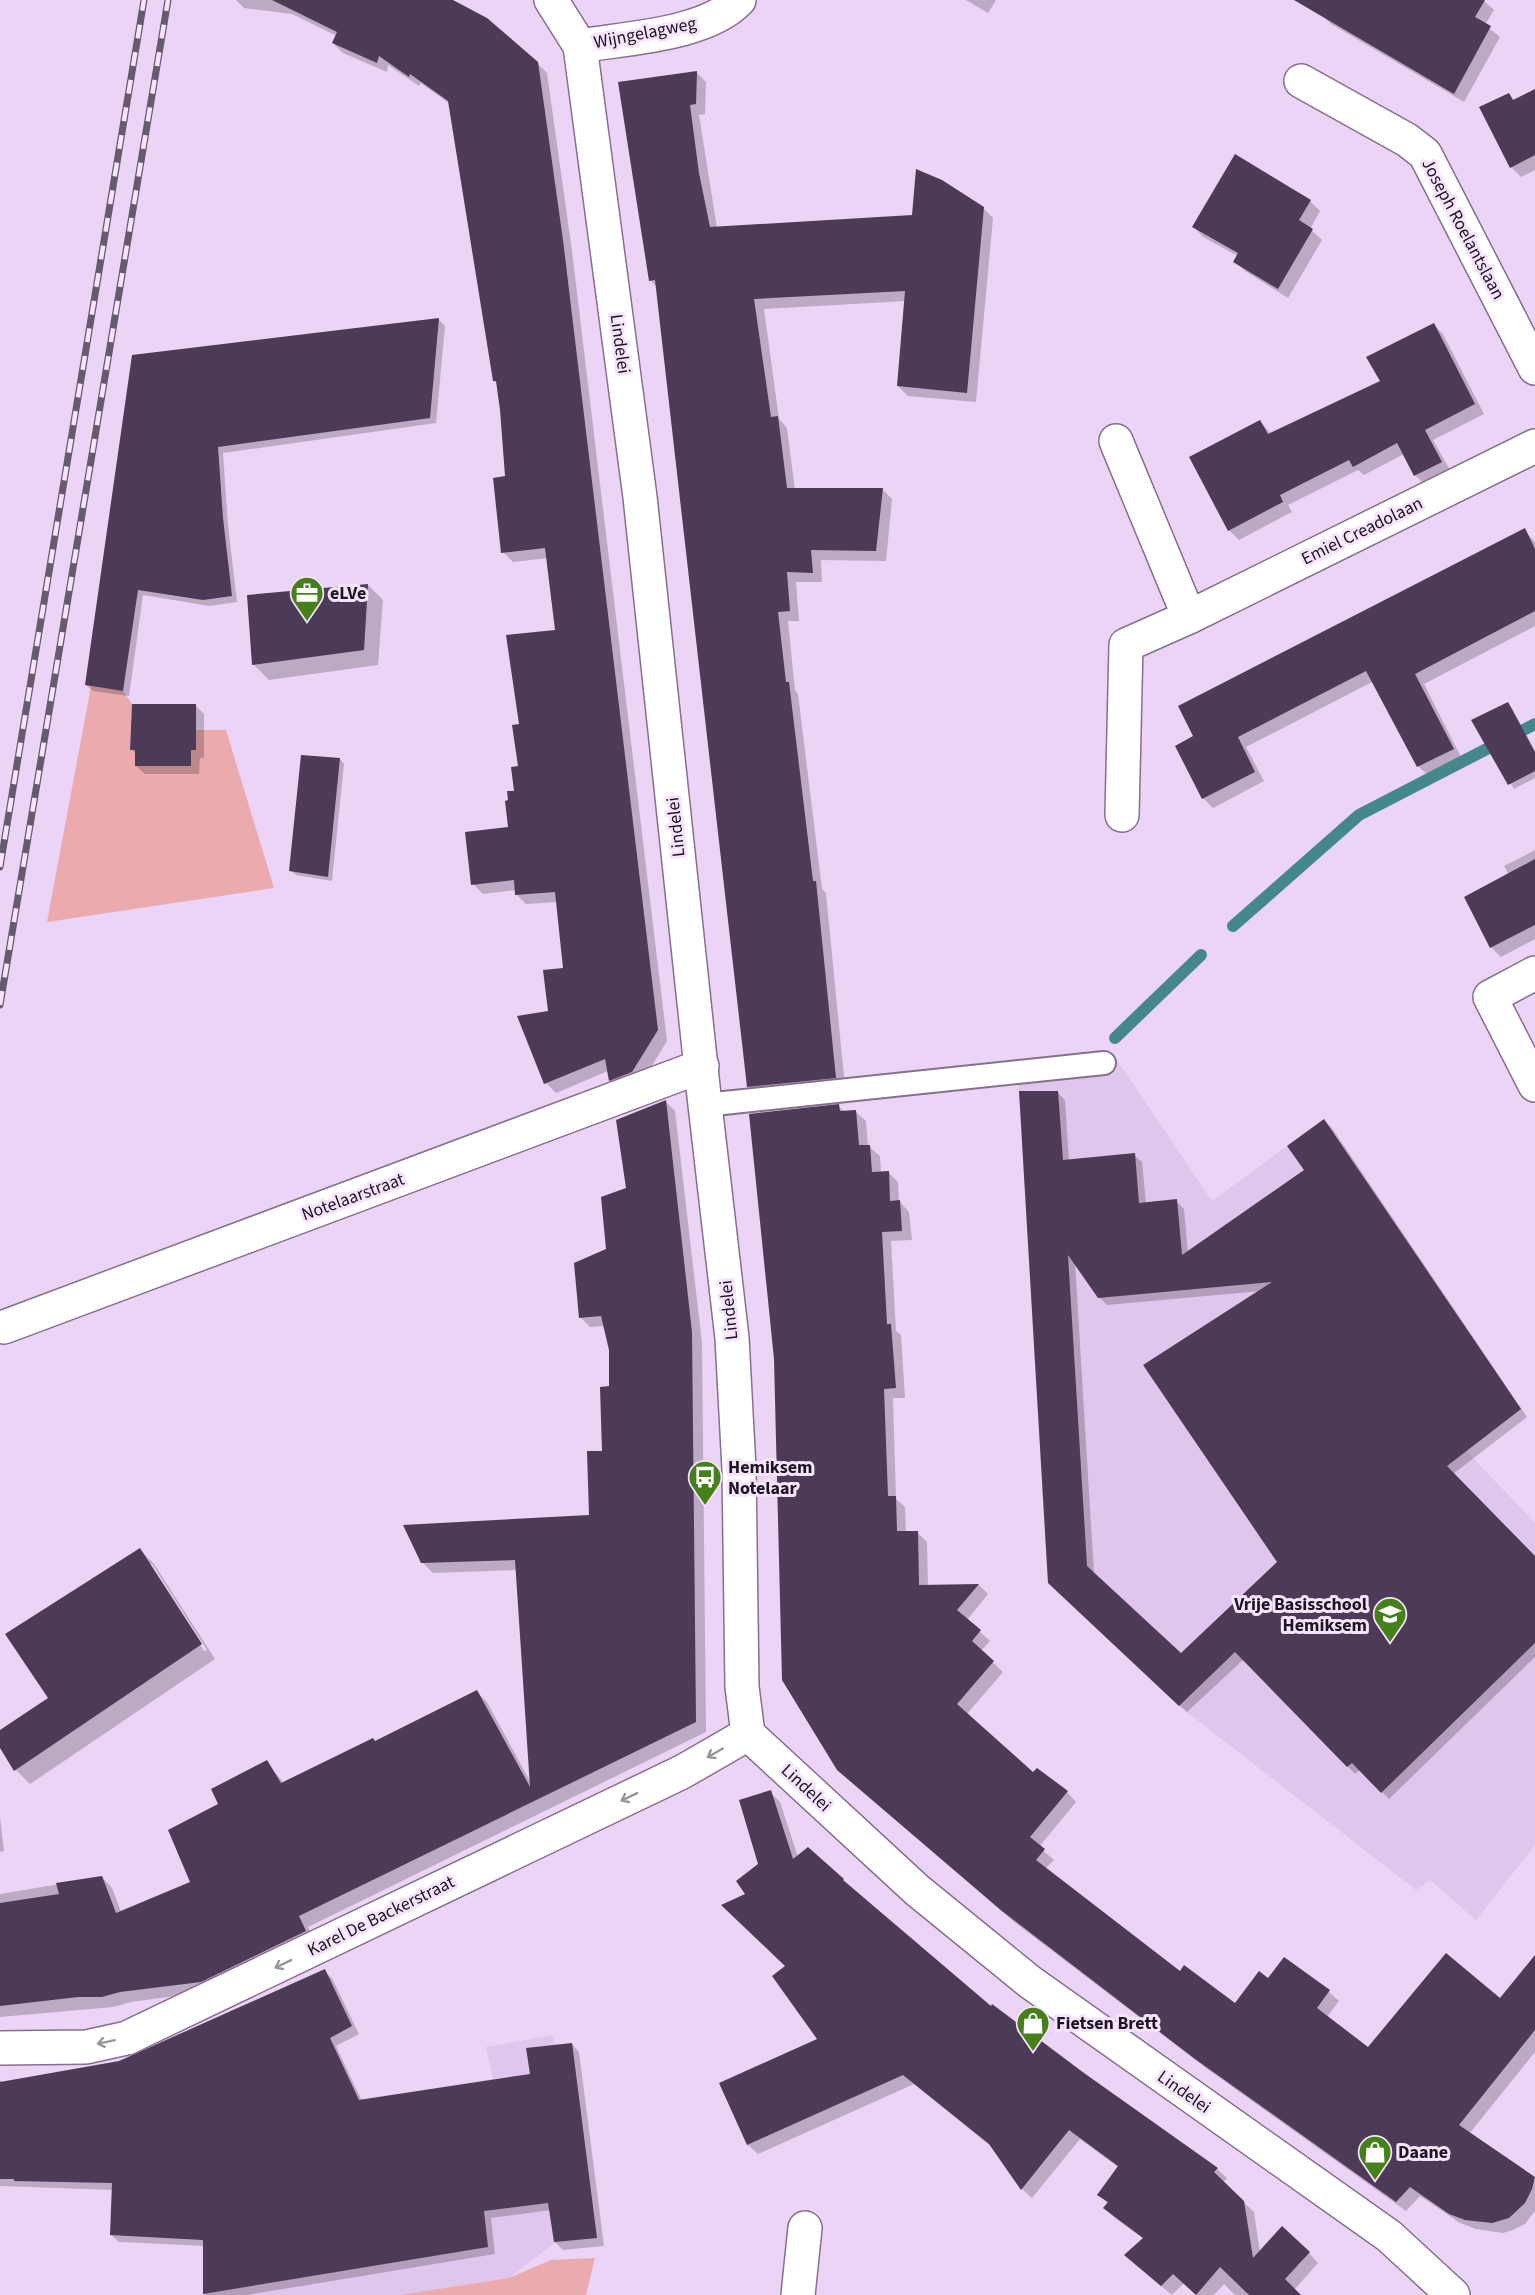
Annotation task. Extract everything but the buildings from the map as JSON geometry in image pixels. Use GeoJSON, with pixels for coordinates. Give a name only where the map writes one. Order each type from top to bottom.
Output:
{"type":"FeatureCollection","features":[{"type":"Feature","properties":{"kind":"street","name":"Lindelei"},"geometry":{"type":"LineString","coordinates":[[551,0],[580,46],[640,497],[732,1338],[739,1469],[742,1687],[748,1734],[917,1890],[1030,1982],[1389,2236],[1453,2295]]}},
{"type":"Feature","properties":{"kind":"street","name":"Wijngelagweg"},"geometry":{"type":"LineString","coordinates":[[580,46],[693,27],[729,11],[739,0]]}},
{"type":"Feature","properties":{"kind":"street","name":"Joseph Roelantslaan"},"geometry":{"type":"LineString","coordinates":[[1301,81],[1407,140],[1425,154],[1535,368]]}},
{"type":"Feature","properties":{"kind":"street"},"geometry":{"type":"LineString","coordinates":[[1116,441],[1189,616]]}},
{"type":"Feature","properties":{"kind":"street","name":"Emiel Creadolaan"},"geometry":{"type":"LineString","coordinates":[[1122,815],[1126,645],[1535,446]]}},
{"type":"Feature","properties":{"kind":"street"},"geometry":{"type":"LineString","coordinates":[[1535,973],[1490,997],[1535,1085]]}},
{"type":"Feature","properties":{"kind":"street","name":"Notelaarstraat"},"geometry":{"type":"LineString","coordinates":[[4,1327],[702,1066]]}},
{"type":"Feature","properties":{"kind":"street","name":"Karel De Backerstraat"},"geometry":{"type":"LineString","coordinates":[[0,2048],[86,2046],[128,2038],[682,1772],[748,1734]]}},
{"type":"Feature","properties":{"kind":"street"},"geometry":{"type":"LineString","coordinates":[[798,2295],[805,2228]]}},
{"type":"Feature","properties":{"kind":"lane"},"geometry":{"type":"LineString","coordinates":[[705,1105],[1104,1063]]}},
{"type":"Feature","properties":{"kind":"shaded area"},"geometry":{"type":"Polygon","coordinates":[[[91,686],[123,691],[132,704],[130,750],[135,750],[135,766],[191,766],[191,750],[196,730],[226,730],[274,888],[47,922],[91,686]]]}},
{"type":"Feature","properties":{"kind":"shaded area"},"geometry":{"type":"Polygon","coordinates":[[[1113,1054],[1212,1201],[1324,1119],[1521,1409],[1466,1451],[1535,1523],[1535,1845],[1476,1920],[1430,1880],[1416,1890],[1179,1706],[1048,1583],[1018,1073],[1104,1063],[1113,1054]]]}},
{"type":"Feature","properties":{"kind":"shaded area"},"geometry":{"type":"Polygon","coordinates":[[[552,2035],[555,2045],[572,2043],[597,2238],[554,2243],[509,2278],[400,2295],[203,2295],[207,2122],[493,2079],[486,2047],[552,2035]]]}},
{"type":"Feature","properties":{"kind":"shaded area"},"geometry":{"type":"Polygon","coordinates":[[[595,2258],[586,2295],[400,2295],[509,2278],[551,2260],[595,2258]]]}},
{"type":"Feature","properties":{"kind":"waterway"},"geometry":{"type":"LineString","coordinates":[[1233,926],[1359,815],[1535,724]]}},
{"type":"Feature","properties":{"kind":"waterway"},"geometry":{"type":"LineString","coordinates":[[1115,1038],[1201,955]]}},
{"type":"Feature","properties":{"kind":"railway"},"geometry":{"type":"LineString","coordinates":[[0,867],[144,0]]}},
{"type":"Feature","properties":{"kind":"railway"},"geometry":{"type":"LineString","coordinates":[[0,1005],[168,0]]}},
{"type":"Feature","properties":{"kind":"place","name":"eLVe"},"geometry":{"type":"Point","coordinates":[307,622]}},
{"type":"Feature","properties":{"kind":"place","name":"Hemiksem Notelaar"},"geometry":{"type":"Point","coordinates":[705,1506]}},
{"type":"Feature","properties":{"kind":"place","name":"Vrije Basisschool Hemiksem"},"geometry":{"type":"Point","coordinates":[1390,1643]}},
{"type":"Feature","properties":{"kind":"place","name":"Fietsen Brett"},"geometry":{"type":"Point","coordinates":[1033,2052]}},
{"type":"Feature","properties":{"kind":"place","name":"Daane"},"geometry":{"type":"Point","coordinates":[1375,2181]}}]}
